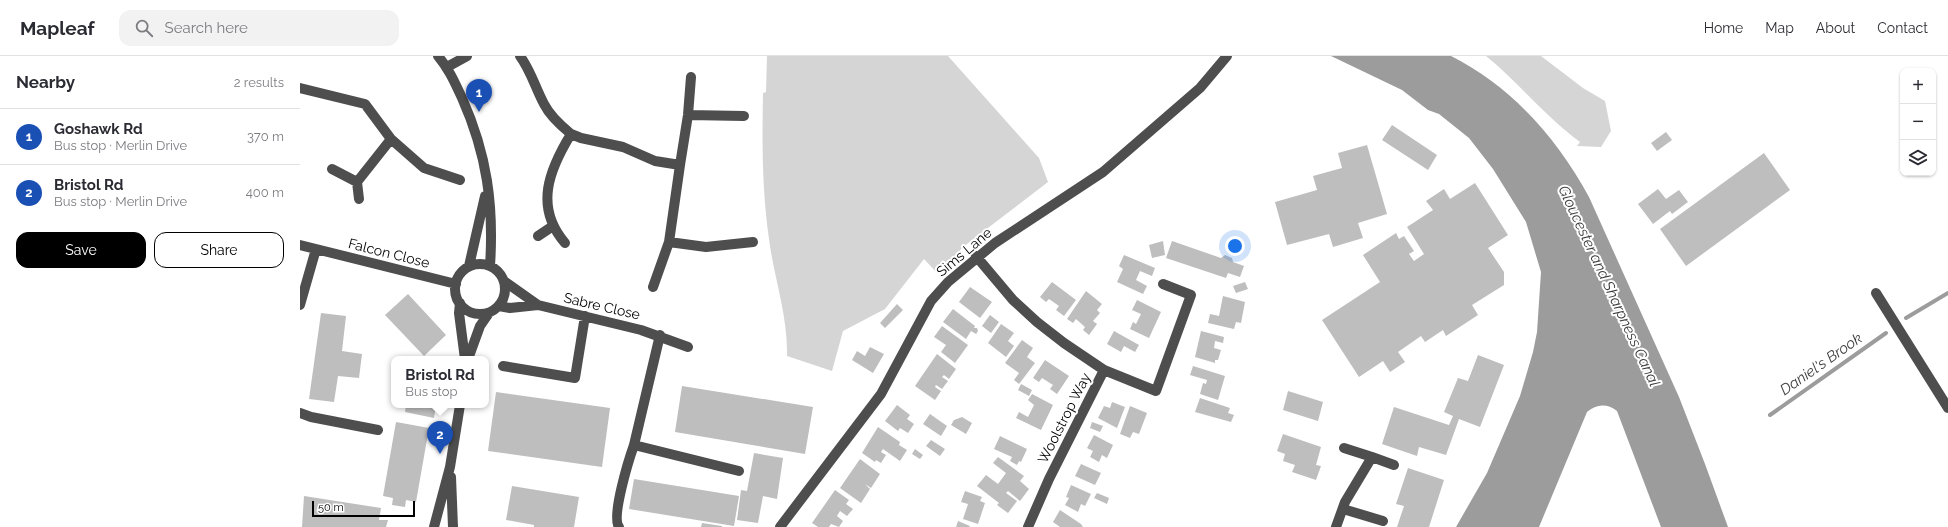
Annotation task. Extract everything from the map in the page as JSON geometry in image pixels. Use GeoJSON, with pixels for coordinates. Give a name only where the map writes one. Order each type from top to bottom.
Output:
{"type":"FeatureCollection","features":[{"type":"Feature","properties":{"kind":"street"},"geometry":{"type":"LineString","coordinates":[[438,56],[447,67],[476,130],[485,164],[492,232],[490,266]]}},
{"type":"Feature","properties":{"kind":"street"},"geometry":{"type":"LineString","coordinates":[[447,67],[467,56]]}},
{"type":"Feature","properties":{"kind":"street"},"geometry":{"type":"LineString","coordinates":[[520,56],[529,68],[544,103],[551,114],[571,134],[581,138],[623,148],[655,161],[680,165]]}},
{"type":"Feature","properties":{"kind":"street","name":"Sims Lane"},"geometry":{"type":"LineString","coordinates":[[780,527],[881,394],[931,301],[948,282],[976,256],[1103,172],[1200,88],[1227,56]]}},
{"type":"Feature","properties":{"kind":"street"},"geometry":{"type":"LineString","coordinates":[[653,287],[669,242],[688,114],[691,77]]}},
{"type":"Feature","properties":{"kind":"street"},"geometry":{"type":"LineString","coordinates":[[300,88],[365,104],[391,139],[424,168],[460,180]]}},
{"type":"Feature","properties":{"kind":"street"},"geometry":{"type":"LineString","coordinates":[[688,114],[744,116]]}},
{"type":"Feature","properties":{"kind":"street"},"geometry":{"type":"LineString","coordinates":[[565,243],[553,226],[548,208],[547,194],[558,155],[571,134]]}},
{"type":"Feature","properties":{"kind":"street"},"geometry":{"type":"LineString","coordinates":[[359,199],[357,182],[391,139]]}},
{"type":"Feature","properties":{"kind":"street"},"geometry":{"type":"LineString","coordinates":[[332,169],[357,182]]}},
{"type":"Feature","properties":{"kind":"street"},"geometry":{"type":"LineString","coordinates":[[466,356],[459,314],[460,303],[455,291],[458,277],[469,266],[483,212],[487,184]]}},
{"type":"Feature","properties":{"kind":"street"},"geometry":{"type":"LineString","coordinates":[[538,236],[553,226]]}},
{"type":"Feature","properties":{"kind":"street"},"geometry":{"type":"LineString","coordinates":[[669,242],[706,247],[753,242]]}},
{"type":"Feature","properties":{"kind":"street","name":"Falcon Close"},"geometry":{"type":"LineString","coordinates":[[300,245],[456,284]]}},
{"type":"Feature","properties":{"kind":"street"},"geometry":{"type":"LineString","coordinates":[[300,305],[316,249]]}},
{"type":"Feature","properties":{"kind":"street","name":"Woolstrop Way"},"geometry":{"type":"LineString","coordinates":[[976,256],[1013,300],[1036,322],[1104,370],[1156,391],[1191,295],[1163,284]]}},
{"type":"Feature","properties":{"kind":"street"},"geometry":{"type":"LineString","coordinates":[[467,356],[480,326],[489,313],[499,306],[505,290],[504,281],[496,270],[490,266],[483,264],[469,266]]}},
{"type":"Feature","properties":{"kind":"street","name":"Sabre Close"},"geometry":{"type":"LineString","coordinates":[[504,281],[538,305]]}},
{"type":"Feature","properties":{"kind":"street"},"geometry":{"type":"LineString","coordinates":[[1876,293],[1948,408]]}},
{"type":"Feature","properties":{"kind":"street"},"geometry":{"type":"LineString","coordinates":[[460,303],[473,313],[489,313]]}},
{"type":"Feature","properties":{"kind":"street","name":"Sabre Close"},"geometry":{"type":"LineString","coordinates":[[499,306],[510,308],[538,305],[660,335],[688,346]]}},
{"type":"Feature","properties":{"kind":"street"},"geometry":{"type":"LineString","coordinates":[[503,366],[575,378],[586,316]]}},
{"type":"Feature","properties":{"kind":"street"},"geometry":{"type":"LineString","coordinates":[[619,527],[616,522],[621,489],[634,444],[660,335]]}},
{"type":"Feature","properties":{"kind":"street","name":"Woolstrop Way"},"geometry":{"type":"LineString","coordinates":[[1028,527],[1049,479],[1104,370]]}},
{"type":"Feature","properties":{"kind":"street"},"geometry":{"type":"LineString","coordinates":[[434,527],[450,467],[460,408]]}},
{"type":"Feature","properties":{"kind":"street"},"geometry":{"type":"LineString","coordinates":[[300,413],[310,417],[378,430]]}},
{"type":"Feature","properties":{"kind":"street"},"geometry":{"type":"LineString","coordinates":[[634,444],[739,471]]}},
{"type":"Feature","properties":{"kind":"street"},"geometry":{"type":"LineString","coordinates":[[1344,448],[1394,465]]}},
{"type":"Feature","properties":{"kind":"street"},"geometry":{"type":"LineString","coordinates":[[1336,527],[1343,509],[1372,458]]}},
{"type":"Feature","properties":{"kind":"street"},"geometry":{"type":"LineString","coordinates":[[450,467],[453,527]]}},
{"type":"Feature","properties":{"kind":"street"},"geometry":{"type":"LineString","coordinates":[[1343,509],[1383,521]]}},
{"type":"Feature","properties":{"kind":"shaded area"},"geometry":{"type":"Polygon","coordinates":[[[767,56],[948,56],[1039,158],[1048,182],[963,247],[938,274],[924,259],[885,309],[843,331],[832,371],[787,356],[785,326],[771,254],[765,203],[763,166],[763,93],[766,92],[767,56]]]}},
{"type":"Feature","properties":{"kind":"shaded area"},"geometry":{"type":"Polygon","coordinates":[[[1486,56],[1541,56],[1583,88],[1605,101],[1611,131],[1601,147],[1577,146],[1580,142],[1556,122],[1486,56]]]}},
{"type":"Feature","properties":{"kind":"water","name":"Gloucester and Sharpness Canal"},"geometry":{"type":"Polygon","coordinates":[[[1331,56],[1451,56],[1473,68],[1513,98],[1547,134],[1576,175],[1589,197],[1679,397],[1728,527],[1661,527],[1617,411],[1613,408],[1598,406],[1587,412],[1539,527],[1456,527],[1487,473],[1520,396],[1533,352],[1537,332],[1541,272],[1526,222],[1493,169],[1469,138],[1439,114],[1428,110],[1402,90],[1331,56]]]}},
{"type":"Feature","properties":{"kind":"building"},"geometry":{"type":"Polygon","coordinates":[[[1392,125],[1437,155],[1428,170],[1382,140],[1392,125]]]}},
{"type":"Feature","properties":{"kind":"building"},"geometry":{"type":"Polygon","coordinates":[[[1666,132],[1672,140],[1657,151],[1651,143],[1666,132]]]}},
{"type":"Feature","properties":{"kind":"building"},"geometry":{"type":"Polygon","coordinates":[[[1367,145],[1387,214],[1358,223],[1363,238],[1333,247],[1329,234],[1287,245],[1275,202],[1317,190],[1313,176],[1342,168],[1338,153],[1367,145]]]}},
{"type":"Feature","properties":{"kind":"building"},"geometry":{"type":"Polygon","coordinates":[[[1764,153],[1790,190],[1686,266],[1660,229],[1764,153]]]}},
{"type":"Feature","properties":{"kind":"building"},"geometry":{"type":"Polygon","coordinates":[[[1475,183],[1508,235],[1488,248],[1504,272],[1504,285],[1472,305],[1478,315],[1446,336],[1443,330],[1425,342],[1421,336],[1398,352],[1405,362],[1390,372],[1383,361],[1359,377],[1322,320],[1380,282],[1363,255],[1396,233],[1399,239],[1404,236],[1414,251],[1409,254],[1414,261],[1424,254],[1407,227],[1433,210],[1426,201],[1444,189],[1450,199],[1475,183]]]}},
{"type":"Feature","properties":{"kind":"building"},"geometry":{"type":"Polygon","coordinates":[[[1658,189],[1666,199],[1679,190],[1688,202],[1672,214],[1670,211],[1653,224],[1638,204],[1658,189]]]}},
{"type":"Feature","properties":{"kind":"building"},"geometry":{"type":"Polygon","coordinates":[[[1163,241],[1165,255],[1152,258],[1149,245],[1163,241]]]}},
{"type":"Feature","properties":{"kind":"building"},"geometry":{"type":"Polygon","coordinates":[[[1172,241],[1221,258],[1225,255],[1232,258],[1233,262],[1244,266],[1240,277],[1228,273],[1226,278],[1166,258],[1172,241]]]}},
{"type":"Feature","properties":{"kind":"building"},"geometry":{"type":"Polygon","coordinates":[[[1124,255],[1155,268],[1152,276],[1140,271],[1136,280],[1147,286],[1143,294],[1117,282],[1123,269],[1119,266],[1124,255]]]}},
{"type":"Feature","properties":{"kind":"building"},"geometry":{"type":"Polygon","coordinates":[[[1052,282],[1076,300],[1064,316],[1056,310],[1059,306],[1049,299],[1046,302],[1040,297],[1052,282]]]}},
{"type":"Feature","properties":{"kind":"building"},"geometry":{"type":"Polygon","coordinates":[[[1245,282],[1248,289],[1236,293],[1233,286],[1245,282]]]}},
{"type":"Feature","properties":{"kind":"building"},"geometry":{"type":"Polygon","coordinates":[[[970,287],[992,302],[980,318],[959,302],[970,287]]]}},
{"type":"Feature","properties":{"kind":"building"},"geometry":{"type":"Polygon","coordinates":[[[1086,291],[1102,304],[1097,310],[1100,313],[1093,321],[1097,324],[1089,335],[1083,330],[1085,327],[1076,319],[1073,323],[1067,319],[1086,291]]]}},
{"type":"Feature","properties":{"kind":"building"},"geometry":{"type":"Polygon","coordinates":[[[408,294],[446,335],[424,356],[385,315],[408,294]]]}},
{"type":"Feature","properties":{"kind":"building"},"geometry":{"type":"Polygon","coordinates":[[[1223,296],[1245,302],[1241,323],[1236,322],[1234,329],[1208,323],[1210,314],[1219,316],[1223,296]]]}},
{"type":"Feature","properties":{"kind":"building"},"geometry":{"type":"Polygon","coordinates":[[[1137,300],[1161,312],[1149,338],[1130,329],[1133,322],[1136,324],[1141,314],[1132,310],[1137,300]]]}},
{"type":"Feature","properties":{"kind":"building"},"geometry":{"type":"Polygon","coordinates":[[[897,304],[903,310],[885,328],[880,323],[897,304]]]}},
{"type":"Feature","properties":{"kind":"building"},"geometry":{"type":"Polygon","coordinates":[[[953,309],[975,326],[974,328],[977,328],[978,331],[976,334],[971,331],[966,339],[943,322],[953,309]]]}},
{"type":"Feature","properties":{"kind":"building"},"geometry":{"type":"Polygon","coordinates":[[[321,313],[346,316],[342,351],[362,354],[359,378],[338,376],[334,402],[309,399],[321,313]]]}},
{"type":"Feature","properties":{"kind":"building"},"geometry":{"type":"Polygon","coordinates":[[[990,315],[999,322],[991,333],[982,326],[990,315]]]}},
{"type":"Feature","properties":{"kind":"building"},"geometry":{"type":"Polygon","coordinates":[[[1001,324],[1014,333],[1008,341],[1014,346],[1006,357],[988,343],[1001,324]]]}},
{"type":"Feature","properties":{"kind":"building"},"geometry":{"type":"Polygon","coordinates":[[[942,326],[968,345],[955,363],[941,352],[946,345],[934,337],[942,326]]]}},
{"type":"Feature","properties":{"kind":"building"},"geometry":{"type":"Polygon","coordinates":[[[1114,331],[1139,345],[1135,352],[1124,346],[1121,352],[1107,344],[1114,331]]]}},
{"type":"Feature","properties":{"kind":"building"},"geometry":{"type":"Polygon","coordinates":[[[1201,331],[1224,337],[1223,343],[1215,341],[1214,348],[1221,350],[1218,360],[1215,360],[1215,363],[1195,357],[1201,331]]]}},
{"type":"Feature","properties":{"kind":"building"},"geometry":{"type":"Polygon","coordinates":[[[1022,340],[1033,348],[1027,357],[1035,363],[1019,384],[1014,380],[1019,373],[1005,363],[1022,340]]]}},
{"type":"Feature","properties":{"kind":"building"},"geometry":{"type":"Polygon","coordinates":[[[870,347],[884,354],[873,373],[852,360],[857,351],[865,356],[870,347]]]}},
{"type":"Feature","properties":{"kind":"building"},"geometry":{"type":"Polygon","coordinates":[[[937,354],[956,369],[949,379],[944,375],[942,377],[948,381],[942,389],[936,385],[935,387],[941,391],[935,400],[915,386],[937,354]]]}},
{"type":"Feature","properties":{"kind":"building"},"geometry":{"type":"Polygon","coordinates":[[[1478,355],[1504,365],[1480,427],[1459,419],[1446,455],[1419,447],[1417,456],[1382,444],[1394,407],[1449,425],[1453,416],[1444,412],[1458,378],[1468,381],[1478,355]]]}},
{"type":"Feature","properties":{"kind":"building"},"geometry":{"type":"Polygon","coordinates":[[[1045,360],[1069,376],[1057,394],[1050,389],[1053,385],[1042,378],[1039,382],[1033,378],[1045,360]]]}},
{"type":"Feature","properties":{"kind":"building"},"geometry":{"type":"Polygon","coordinates":[[[1193,366],[1225,376],[1218,400],[1200,394],[1203,383],[1206,384],[1207,380],[1190,375],[1193,366]]]}},
{"type":"Feature","properties":{"kind":"building"},"geometry":{"type":"Polygon","coordinates":[[[1021,384],[1032,390],[1029,396],[1018,390],[1021,384]]]}},
{"type":"Feature","properties":{"kind":"building"},"geometry":{"type":"Polygon","coordinates":[[[682,386],[813,407],[805,454],[675,432],[682,386]]]}},
{"type":"Feature","properties":{"kind":"building"},"geometry":{"type":"Polygon","coordinates":[[[1288,391],[1323,402],[1318,421],[1283,410],[1288,391]]]}},
{"type":"Feature","properties":{"kind":"building"},"geometry":{"type":"Polygon","coordinates":[[[496,392],[610,408],[602,467],[488,451],[496,392]]]}},
{"type":"Feature","properties":{"kind":"building"},"geometry":{"type":"Polygon","coordinates":[[[1032,394],[1053,405],[1041,430],[1016,418],[1019,412],[1028,417],[1034,405],[1028,400],[1032,394]]]}},
{"type":"Feature","properties":{"kind":"building"},"geometry":{"type":"Polygon","coordinates":[[[1200,398],[1230,408],[1228,413],[1234,415],[1231,422],[1195,412],[1200,398]]]}},
{"type":"Feature","properties":{"kind":"building"},"geometry":{"type":"Polygon","coordinates":[[[1112,402],[1125,407],[1117,428],[1098,418],[1104,406],[1110,408],[1112,402]]]}},
{"type":"Feature","properties":{"kind":"building"},"geometry":{"type":"Polygon","coordinates":[[[897,405],[910,415],[907,419],[914,424],[908,433],[900,428],[898,431],[885,421],[897,405]]]}},
{"type":"Feature","properties":{"kind":"building"},"geometry":{"type":"Polygon","coordinates":[[[1130,406],[1147,413],[1139,434],[1133,432],[1130,438],[1120,434],[1130,406]]]}},
{"type":"Feature","properties":{"kind":"building"},"geometry":{"type":"Polygon","coordinates":[[[406,408],[436,408],[434,418],[405,412],[406,408]]]}},
{"type":"Feature","properties":{"kind":"building"},"geometry":{"type":"Polygon","coordinates":[[[930,414],[947,426],[941,436],[923,424],[930,414]]]}},
{"type":"Feature","properties":{"kind":"building"},"geometry":{"type":"Polygon","coordinates":[[[962,417],[972,423],[966,434],[951,425],[954,420],[962,417]]]}},
{"type":"Feature","properties":{"kind":"building"},"geometry":{"type":"Polygon","coordinates":[[[396,422],[429,428],[416,502],[406,500],[405,507],[392,505],[393,498],[383,496],[396,422]]]}},
{"type":"Feature","properties":{"kind":"building"},"geometry":{"type":"Polygon","coordinates":[[[1092,422],[1103,426],[1100,432],[1090,428],[1092,422]]]}},
{"type":"Feature","properties":{"kind":"building"},"geometry":{"type":"Polygon","coordinates":[[[878,427],[900,442],[899,445],[907,450],[900,461],[883,449],[881,452],[886,455],[881,463],[876,460],[875,462],[862,453],[878,427]]]}},
{"type":"Feature","properties":{"kind":"building"},"geometry":{"type":"Polygon","coordinates":[[[1283,434],[1321,447],[1316,465],[1321,466],[1316,480],[1292,472],[1295,465],[1283,461],[1285,454],[1277,451],[1283,434]]]}},
{"type":"Feature","properties":{"kind":"building"},"geometry":{"type":"Polygon","coordinates":[[[1094,435],[1113,445],[1107,458],[1102,455],[1099,462],[1090,457],[1093,451],[1087,448],[1094,435]]]}},
{"type":"Feature","properties":{"kind":"building"},"geometry":{"type":"Polygon","coordinates":[[[1000,436],[1027,449],[1021,462],[1019,461],[1017,465],[1010,461],[1012,457],[994,449],[1000,436]]]}},
{"type":"Feature","properties":{"kind":"building"},"geometry":{"type":"Polygon","coordinates":[[[931,440],[945,449],[940,456],[926,446],[931,440]]]}},
{"type":"Feature","properties":{"kind":"building"},"geometry":{"type":"Polygon","coordinates":[[[915,449],[923,455],[920,459],[912,454],[915,449]]]}},
{"type":"Feature","properties":{"kind":"building"},"geometry":{"type":"Polygon","coordinates":[[[754,453],[783,458],[777,499],[763,496],[758,523],[737,520],[741,490],[747,491],[754,453]]]}},
{"type":"Feature","properties":{"kind":"building"},"geometry":{"type":"Polygon","coordinates":[[[998,457],[1024,476],[1020,481],[1029,489],[1020,501],[1008,491],[1006,493],[1017,501],[1008,513],[997,505],[999,503],[977,486],[986,475],[998,484],[1006,473],[993,463],[998,457]]]}},
{"type":"Feature","properties":{"kind":"building"},"geometry":{"type":"Polygon","coordinates":[[[860,459],[880,474],[871,488],[865,484],[870,489],[861,503],[840,488],[860,459]]]}},
{"type":"Feature","properties":{"kind":"building"},"geometry":{"type":"Polygon","coordinates":[[[1081,464],[1101,473],[1095,485],[1075,476],[1081,464]]]}},
{"type":"Feature","properties":{"kind":"building"},"geometry":{"type":"Polygon","coordinates":[[[1408,468],[1444,480],[1429,527],[1397,527],[1404,506],[1396,504],[1408,468]]]}},
{"type":"Feature","properties":{"kind":"building"},"geometry":{"type":"Polygon","coordinates":[[[634,479],[739,496],[734,526],[629,509],[634,479]]]}},
{"type":"Feature","properties":{"kind":"building"},"geometry":{"type":"Polygon","coordinates":[[[1071,485],[1091,494],[1085,506],[1081,504],[1078,512],[1065,505],[1069,498],[1066,497],[1071,485]]]}},
{"type":"Feature","properties":{"kind":"building"},"geometry":{"type":"Polygon","coordinates":[[[512,486],[579,497],[574,527],[534,527],[534,525],[506,520],[512,486]]]}},
{"type":"Feature","properties":{"kind":"building"},"geometry":{"type":"Polygon","coordinates":[[[835,490],[849,500],[846,504],[853,509],[847,516],[840,511],[837,516],[843,521],[839,527],[831,524],[829,527],[818,527],[812,523],[835,490]]]}},
{"type":"Feature","properties":{"kind":"building"},"geometry":{"type":"Polygon","coordinates":[[[965,491],[982,497],[980,501],[985,503],[978,524],[963,519],[968,504],[961,502],[965,491]]]}},
{"type":"Feature","properties":{"kind":"building"},"geometry":{"type":"Polygon","coordinates":[[[1097,493],[1109,498],[1107,504],[1094,498],[1097,493]]]}},
{"type":"Feature","properties":{"kind":"building"},"geometry":{"type":"Polygon","coordinates":[[[304,496],[381,508],[379,520],[388,520],[386,527],[302,527],[304,496]]]}},
{"type":"Feature","properties":{"kind":"building"},"geometry":{"type":"Polygon","coordinates":[[[1060,510],[1081,524],[1083,527],[1060,527],[1053,522],[1060,510]]]}},
{"type":"Feature","properties":{"kind":"building"},"geometry":{"type":"Polygon","coordinates":[[[958,521],[970,526],[956,527],[958,521]]]}},
{"type":"Feature","properties":{"kind":"building"},"geometry":{"type":"Polygon","coordinates":[[[702,523],[722,526],[722,527],[701,527],[702,523]]]}},
{"type":"Feature","properties":{"kind":"waterway","name":"Daniel's Brook"},"geometry":{"type":"LineString","coordinates":[[1906,318],[1948,293]]}},
{"type":"Feature","properties":{"kind":"waterway","name":"Daniel's Brook"},"geometry":{"type":"LineString","coordinates":[[1770,415],[1886,333]]}},
{"type":"Feature","properties":{"kind":"place","name":"Goshawk Rd"},"geometry":{"type":"Point","coordinates":[479,112]}},
{"type":"Feature","properties":{"kind":"place","name":"Bristol Rd"},"geometry":{"type":"Point","coordinates":[440,454]}}]}
